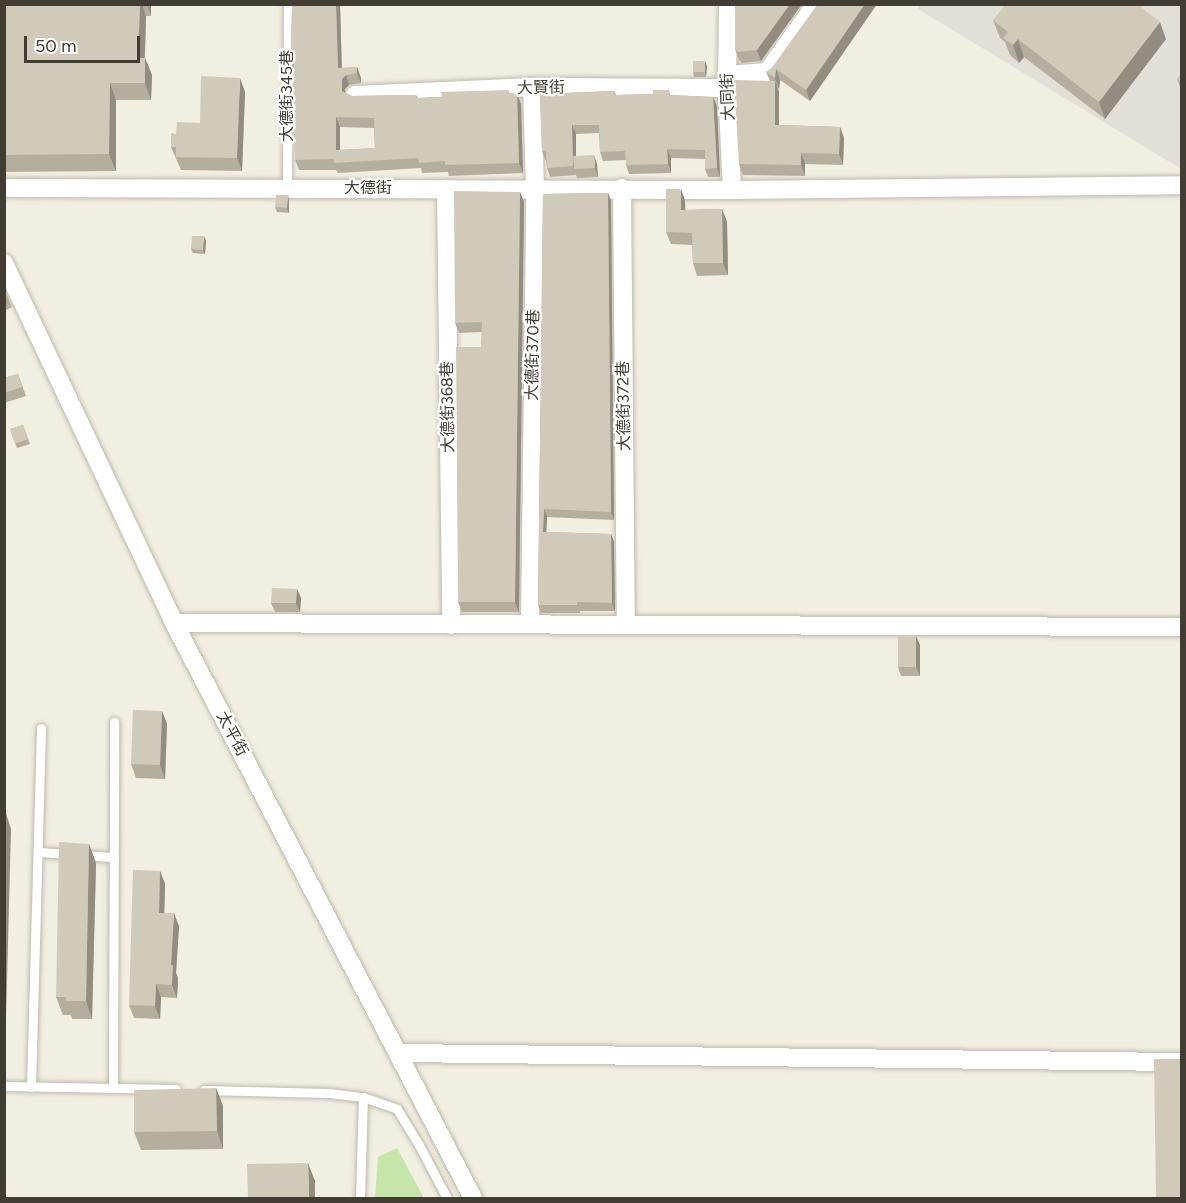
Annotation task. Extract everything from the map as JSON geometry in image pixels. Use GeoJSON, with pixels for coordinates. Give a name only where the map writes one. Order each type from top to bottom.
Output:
{"type":"FeatureCollection","features":[{"type":"Feature","properties":{"kind":"street","name":"大同街"},"geometry":{"type":"LineString","coordinates":[[728,4],[727,82],[732,190]]}},
{"type":"Feature","properties":{"kind":"street","name":"大賢街"},"geometry":{"type":"LineString","coordinates":[[355,95],[532,87],[727,82],[767,72],[816,4]]}},
{"type":"Feature","properties":{"kind":"street","name":"大德街370巷"},"geometry":{"type":"LineString","coordinates":[[530,623],[535,189],[532,87]]}},
{"type":"Feature","properties":{"kind":"street","name":"大德街"},"geometry":{"type":"LineString","coordinates":[[4,188],[732,190],[1182,185]]}},
{"type":"Feature","properties":{"kind":"street","name":"大德街372巷"},"geometry":{"type":"LineString","coordinates":[[622,188],[626,623]]}},
{"type":"Feature","properties":{"kind":"street","name":"大德街368巷"},"geometry":{"type":"LineString","coordinates":[[446,189],[451,625]]}},
{"type":"Feature","properties":{"kind":"street","name":"太平街"},"geometry":{"type":"LineString","coordinates":[[4,263],[174,623],[473,1198]]}},
{"type":"Feature","properties":{"kind":"street"},"geometry":{"type":"LineString","coordinates":[[174,623],[1182,627]]}},
{"type":"Feature","properties":{"kind":"street"},"geometry":{"type":"LineString","coordinates":[[398,1053],[1182,1062]]}},
{"type":"Feature","properties":{"kind":"lane","name":"大德街345巷"},"geometry":{"type":"LineString","coordinates":[[287,188],[288,4]]}},
{"type":"Feature","properties":{"kind":"lane"},"geometry":{"type":"LineString","coordinates":[[113,1088],[114,722]]}},
{"type":"Feature","properties":{"kind":"lane"},"geometry":{"type":"LineString","coordinates":[[31,1086],[41,728]]}},
{"type":"Feature","properties":{"kind":"lane"},"geometry":{"type":"LineString","coordinates":[[39,852],[114,857]]}},
{"type":"Feature","properties":{"kind":"lane"},"geometry":{"type":"LineString","coordinates":[[4,1086],[185,1090]]}},
{"type":"Feature","properties":{"kind":"lane"},"geometry":{"type":"LineString","coordinates":[[197,1090],[329,1093],[363,1097],[397,1109],[447,1198]]}},
{"type":"Feature","properties":{"kind":"lane"},"geometry":{"type":"LineString","coordinates":[[360,1198],[363,1097]]}},
{"type":"Feature","properties":{"kind":"shaded area"},"geometry":{"type":"Polygon","coordinates":[[[920,4],[1181,5],[1181,169],[918,9],[920,4]]]}},
{"type":"Feature","properties":{"kind":"green space"},"geometry":{"type":"Polygon","coordinates":[[[397,1148],[424,1198],[375,1198],[378,1157],[397,1148]]]}},
{"type":"Feature","properties":{"kind":"building"},"geometry":{"type":"Polygon","coordinates":[[[4,4],[140,4],[138,58],[145,58],[145,83],[110,83],[109,154],[4,155],[4,4]]]}},
{"type":"Feature","properties":{"kind":"building"},"geometry":{"type":"Polygon","coordinates":[[[292,4],[336,4],[338,68],[357,67],[357,73],[346,75],[342,79],[342,91],[352,96],[416,95],[416,98],[442,97],[441,92],[509,90],[509,93],[517,93],[519,163],[445,165],[445,161],[419,163],[418,158],[334,163],[334,159],[295,160],[294,64],[291,64],[292,4]],[[336,117],[336,150],[375,148],[374,118],[336,117]]]}},
{"type":"Feature","properties":{"kind":"building"},"geometry":{"type":"Polygon","coordinates":[[[737,4],[790,4],[757,50],[738,52],[735,49],[735,6],[737,4]]]}},
{"type":"Feature","properties":{"kind":"building"},"geometry":{"type":"Polygon","coordinates":[[[818,4],[865,4],[806,90],[776,69],[775,78],[766,72],[772,68],[818,4]]]}},
{"type":"Feature","properties":{"kind":"building"},"geometry":{"type":"Polygon","coordinates":[[[1006,4],[1137,4],[1160,22],[1099,102],[1018,39],[1013,45],[1003,38],[1008,32],[993,20],[1006,4]]]}},
{"type":"Feature","properties":{"kind":"building"},"geometry":{"type":"Polygon","coordinates":[[[693,61],[705,61],[705,72],[693,72],[693,61]]]}},
{"type":"Feature","properties":{"kind":"building"},"geometry":{"type":"Polygon","coordinates":[[[1182,73],[1182,83],[1177,79],[1182,73]]]}},
{"type":"Feature","properties":{"kind":"building"},"geometry":{"type":"Polygon","coordinates":[[[201,76],[240,78],[237,158],[176,157],[176,147],[171,147],[171,133],[176,134],[177,122],[200,123],[201,76]]]}},
{"type":"Feature","properties":{"kind":"building"},"geometry":{"type":"Polygon","coordinates":[[[734,80],[775,81],[775,125],[840,127],[839,154],[801,153],[801,165],[739,164],[734,80]]]}},
{"type":"Feature","properties":{"kind":"building"},"geometry":{"type":"Polygon","coordinates":[[[653,90],[669,90],[669,95],[713,97],[717,168],[705,169],[705,150],[667,149],[668,164],[626,165],[625,151],[600,152],[599,125],[572,125],[573,166],[547,168],[546,151],[542,151],[540,94],[614,91],[614,95],[653,94],[653,90]]]}},
{"type":"Feature","properties":{"kind":"building"},"geometry":{"type":"Polygon","coordinates":[[[594,155],[595,168],[574,169],[573,156],[594,155]]]}},
{"type":"Feature","properties":{"kind":"building"},"geometry":{"type":"Polygon","coordinates":[[[666,189],[681,189],[681,210],[722,209],[723,263],[693,263],[692,233],[666,232],[666,189]]]}},
{"type":"Feature","properties":{"kind":"building"},"geometry":{"type":"Polygon","coordinates":[[[454,191],[520,192],[515,602],[458,602],[456,347],[481,347],[482,322],[455,323],[454,191]]]}},
{"type":"Feature","properties":{"kind":"building"},"geometry":{"type":"Polygon","coordinates":[[[608,193],[611,512],[544,509],[543,532],[611,534],[612,603],[577,602],[577,605],[538,605],[543,194],[608,193]]]}},
{"type":"Feature","properties":{"kind":"building"},"geometry":{"type":"Polygon","coordinates":[[[276,195],[288,195],[287,208],[275,207],[276,195]]]}},
{"type":"Feature","properties":{"kind":"building"},"geometry":{"type":"Polygon","coordinates":[[[192,236],[204,236],[203,250],[191,249],[192,236]]]}},
{"type":"Feature","properties":{"kind":"building"},"geometry":{"type":"Polygon","coordinates":[[[18,374],[22,387],[4,393],[4,378],[18,374]]]}},
{"type":"Feature","properties":{"kind":"building"},"geometry":{"type":"Polygon","coordinates":[[[23,425],[28,439],[15,444],[10,429],[23,425]]]}},
{"type":"Feature","properties":{"kind":"building"},"geometry":{"type":"Polygon","coordinates":[[[272,588],[297,589],[296,603],[271,603],[272,588]]]}},
{"type":"Feature","properties":{"kind":"building"},"geometry":{"type":"Polygon","coordinates":[[[898,636],[916,636],[916,667],[898,667],[898,636]]]}},
{"type":"Feature","properties":{"kind":"building"},"geometry":{"type":"Polygon","coordinates":[[[133,710],[162,711],[160,765],[131,764],[133,710]]]}},
{"type":"Feature","properties":{"kind":"building"},"geometry":{"type":"Polygon","coordinates":[[[59,842],[89,844],[86,1001],[66,1001],[66,997],[56,997],[59,842]]]}},
{"type":"Feature","properties":{"kind":"building"},"geometry":{"type":"Polygon","coordinates":[[[133,870],[160,871],[159,913],[174,913],[172,985],[156,984],[155,1006],[129,1005],[133,870]]]}},
{"type":"Feature","properties":{"kind":"building"},"geometry":{"type":"Polygon","coordinates":[[[1154,1059],[1182,1059],[1182,1198],[1156,1198],[1154,1059]]]}},
{"type":"Feature","properties":{"kind":"building"},"geometry":{"type":"Polygon","coordinates":[[[216,1088],[217,1131],[134,1132],[134,1090],[216,1088]]]}},
{"type":"Feature","properties":{"kind":"building"},"geometry":{"type":"Polygon","coordinates":[[[308,1163],[309,1198],[248,1198],[247,1164],[308,1163]]]}}]}
